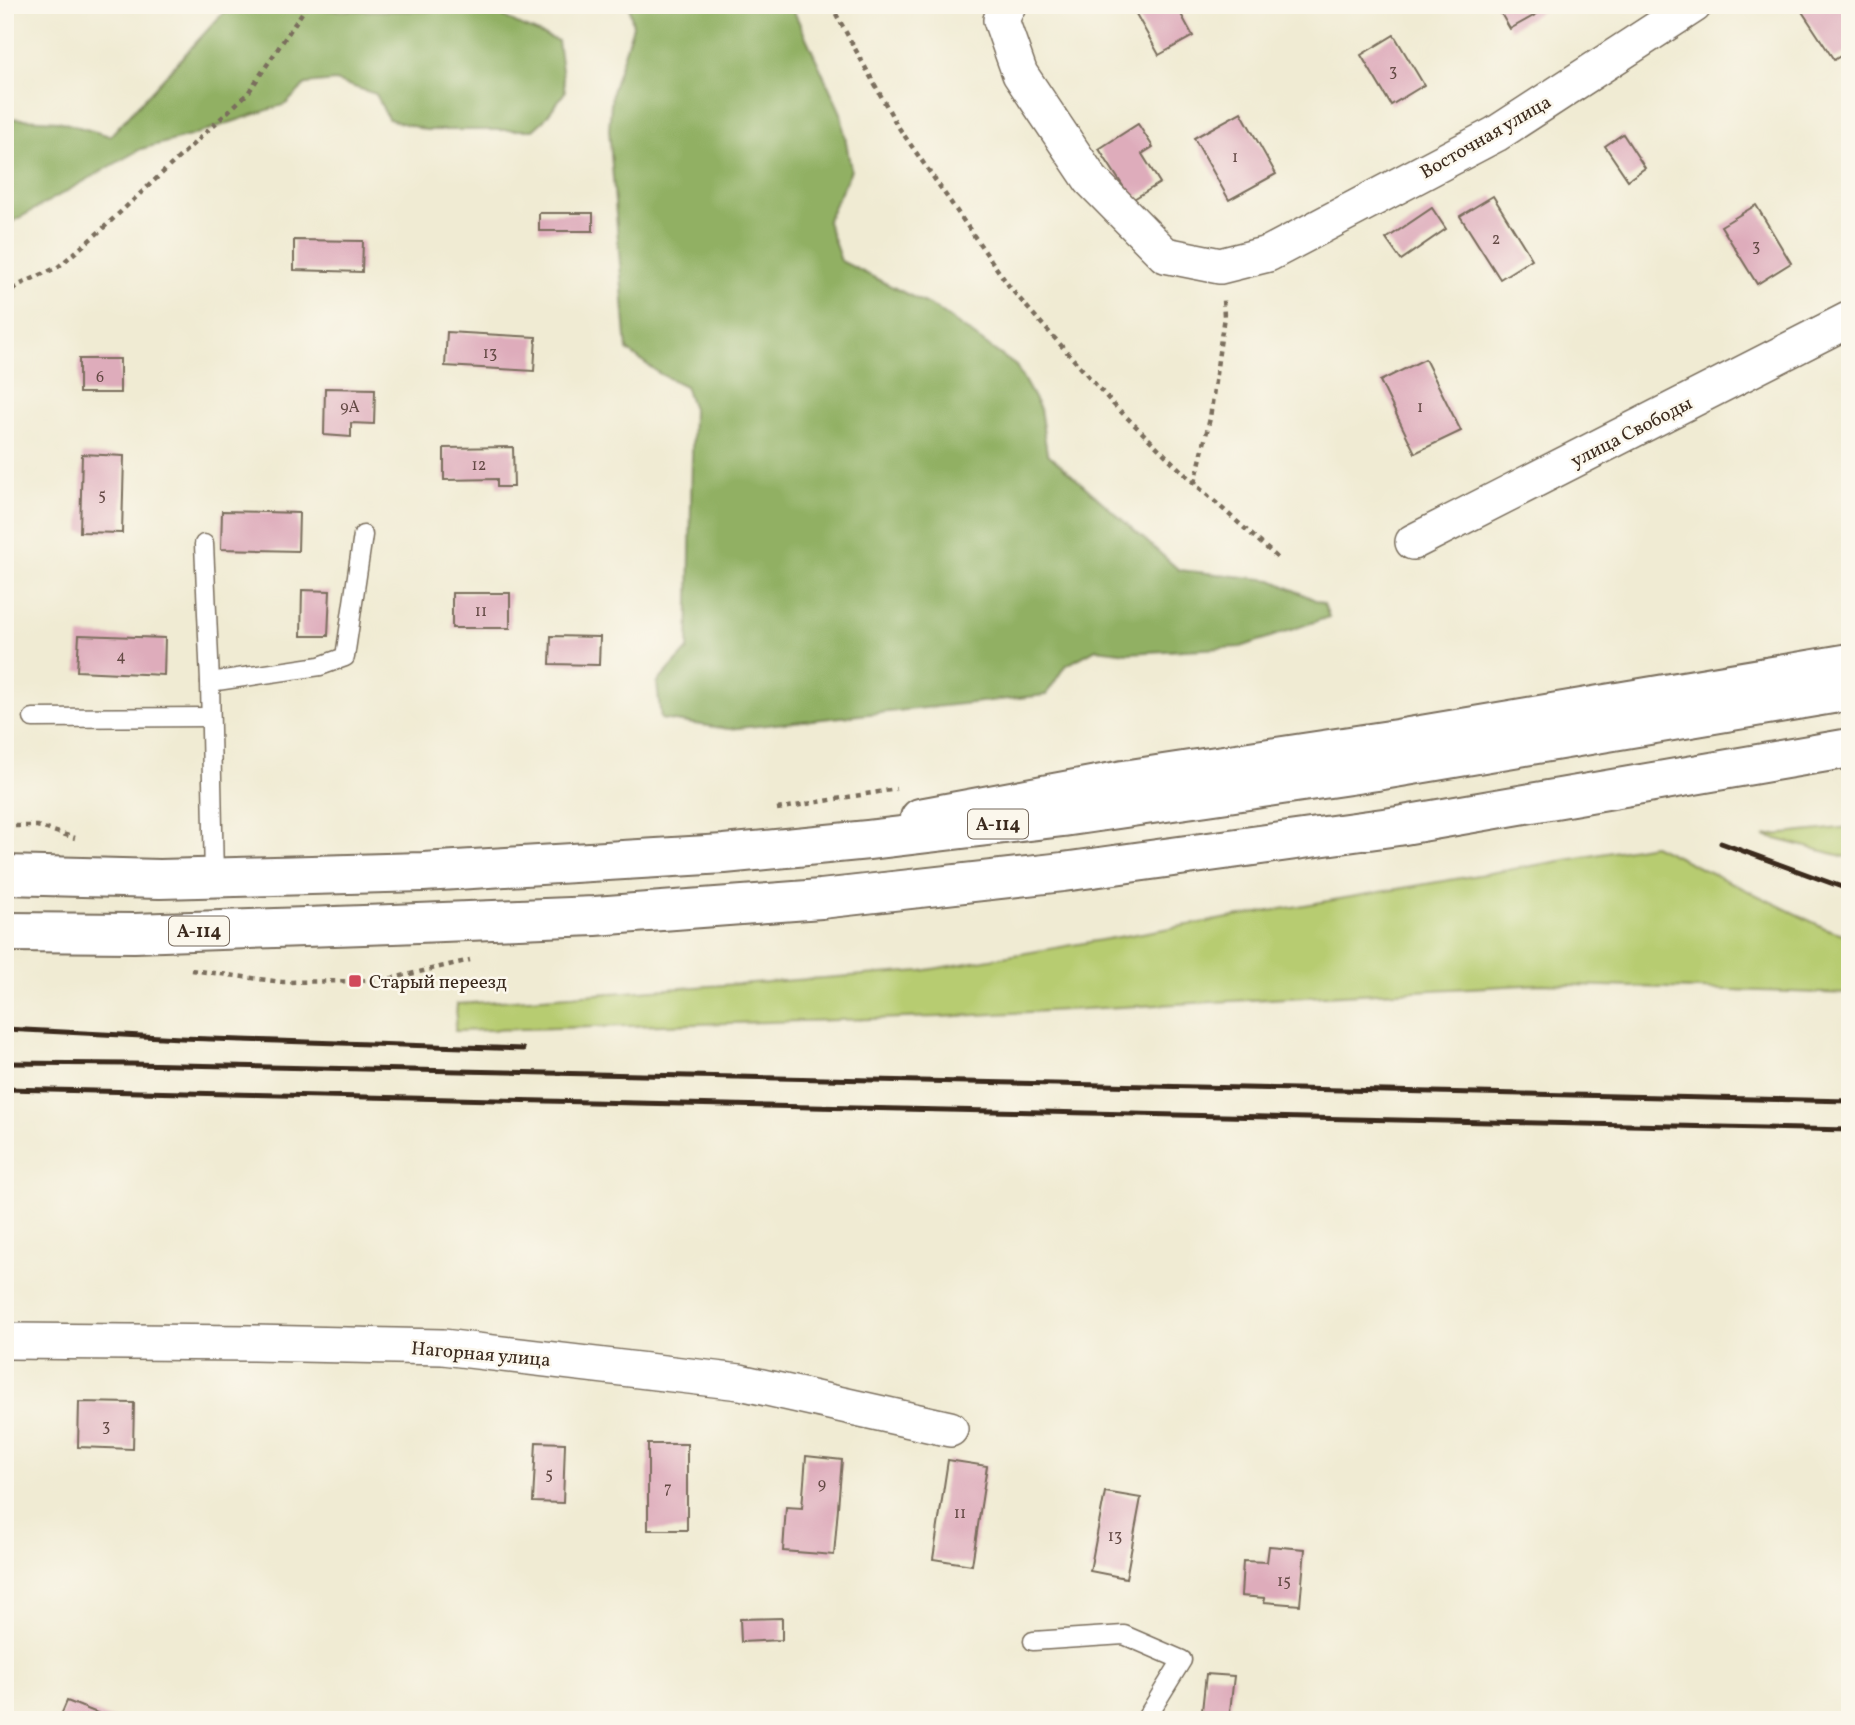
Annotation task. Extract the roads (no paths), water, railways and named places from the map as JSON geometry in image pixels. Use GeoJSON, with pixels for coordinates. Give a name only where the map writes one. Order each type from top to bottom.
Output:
{"type":"FeatureCollection","features":[{"type":"Feature","properties":{"kind":"main road"},"geometry":{"type":"LineString","coordinates":[[724,854],[1124,780],[1396,739],[1850,663]]}},
{"type":"Feature","properties":{"kind":"main road","name":"А-114"},"geometry":{"type":"LineString","coordinates":[[5,875],[133,879],[423,872],[724,854],[868,840],[1145,805],[1377,771],[1850,691]]}},
{"type":"Feature","properties":{"kind":"main road","name":"А-114"},"geometry":{"type":"LineString","coordinates":[[5,932],[134,933],[568,917],[821,899],[1063,873],[1398,826],[1850,748]]}},
{"type":"Feature","properties":{"kind":"street","name":"Восточная улица"},"geometry":{"type":"LineString","coordinates":[[1008,5],[1001,20],[1020,74],[1091,180],[1165,255],[1220,266],[1268,254],[1496,134],[1694,5]]}},
{"type":"Feature","properties":{"kind":"street","name":"улица Свободы"},"geometry":{"type":"LineString","coordinates":[[1413,542],[1850,319]]}},
{"type":"Feature","properties":{"kind":"street","name":"Нагорная улица"},"geometry":{"type":"LineString","coordinates":[[5,1341],[443,1347],[740,1382],[950,1429]]}},
{"type":"Feature","properties":{"kind":"lane"},"geometry":{"type":"LineString","coordinates":[[210,682],[320,666],[345,657],[363,535]]}},
{"type":"Feature","properties":{"kind":"lane"},"geometry":{"type":"LineString","coordinates":[[204,544],[214,878]]}},
{"type":"Feature","properties":{"kind":"lane"},"geometry":{"type":"LineString","coordinates":[[33,718],[210,717]]}},
{"type":"Feature","properties":{"kind":"lane"},"geometry":{"type":"LineString","coordinates":[[1033,1641],[1124,1635],[1182,1660],[1145,1720]]}},
{"type":"Feature","properties":{"kind":"railway"},"geometry":{"type":"LineString","coordinates":[[1721,843],[1850,890]]}},
{"type":"Feature","properties":{"kind":"railway"},"geometry":{"type":"LineString","coordinates":[[5,1029],[181,1038],[523,1049]]}},
{"type":"Feature","properties":{"kind":"railway"},"geometry":{"type":"LineString","coordinates":[[5,1063],[1850,1101]]}},
{"type":"Feature","properties":{"kind":"railway"},"geometry":{"type":"LineString","coordinates":[[5,1089],[1850,1130]]}},
{"type":"Feature","properties":{"kind":"place","name":"Старый переезд"},"geometry":{"type":"Point","coordinates":[355,981]}}]}
